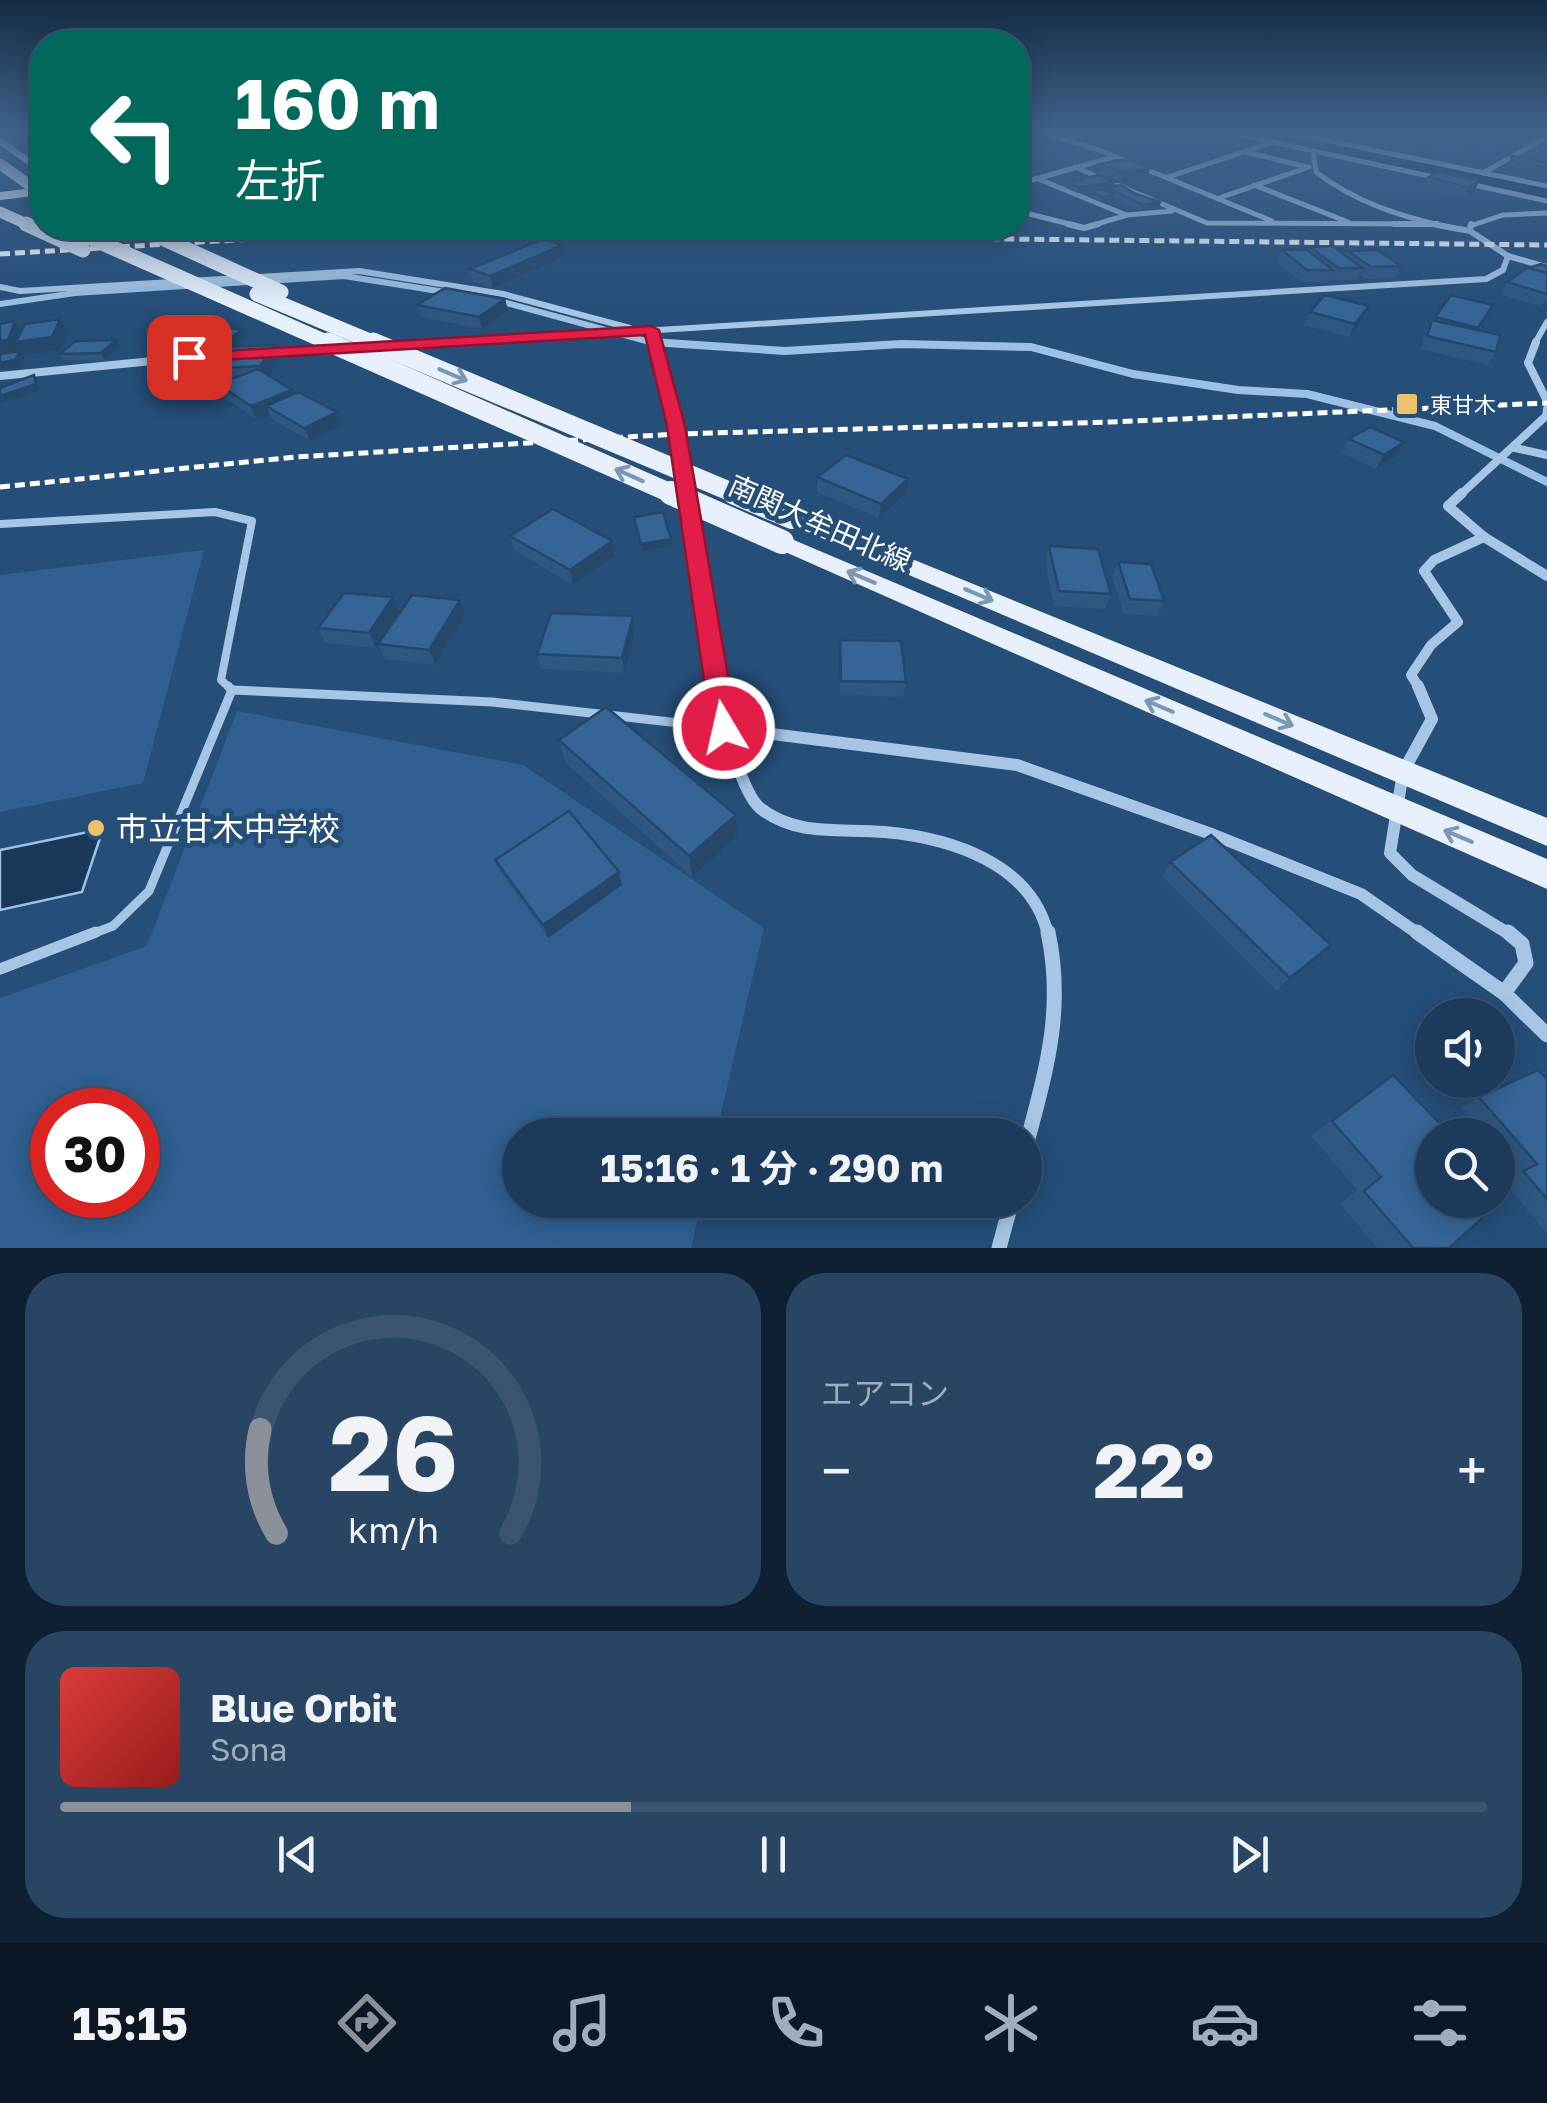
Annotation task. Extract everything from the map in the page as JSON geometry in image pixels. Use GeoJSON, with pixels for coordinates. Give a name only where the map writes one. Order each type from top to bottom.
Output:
{"type":"FeatureCollection","features":[{"type":"Feature","properties":{"kind":"highway"},"geometry":{"type":"LineString","coordinates":[[0,196],[30,193]]}},
{"type":"Feature","properties":{"kind":"main road"},"geometry":{"type":"LineString","coordinates":[[9,190],[29,204]]}},
{"type":"Feature","properties":{"kind":"main road"},"geometry":{"type":"LineString","coordinates":[[0,212],[30,225]]}},
{"type":"Feature","properties":{"kind":"main road"},"geometry":{"type":"LineString","coordinates":[[63,240],[108,260],[248,308]]}},
{"type":"Feature","properties":{"kind":"main road","name":"南関大牟田北線"},"geometry":{"type":"LineString","coordinates":[[95,240],[248,308],[787,530],[1547,832]]}},
{"type":"Feature","properties":{"kind":"main road","name":"南関大牟田北線"},"geometry":{"type":"LineString","coordinates":[[134,240],[337,327],[1398,810],[1547,874]]}},
{"type":"Feature","properties":{"kind":"main road"},"geometry":{"type":"LineString","coordinates":[[166,240],[309,305],[337,327]]}},
{"type":"Feature","properties":{"kind":"street"},"geometry":{"type":"LineString","coordinates":[[1066,190],[1127,215]]}},
{"type":"Feature","properties":{"kind":"street"},"geometry":{"type":"LineString","coordinates":[[1129,190],[1207,223],[1437,224]]}},
{"type":"Feature","properties":{"kind":"street"},"geometry":{"type":"LineString","coordinates":[[1199,190],[1278,224]]}},
{"type":"Feature","properties":{"kind":"street"},"geometry":{"type":"LineString","coordinates":[[1218,198],[1239,190]]}},
{"type":"Feature","properties":{"kind":"street"},"geometry":{"type":"LineString","coordinates":[[1267,190],[1354,224]]}},
{"type":"Feature","properties":{"kind":"street"},"geometry":{"type":"LineString","coordinates":[[1345,190],[1437,224],[1470,231],[1508,256],[1547,268]]}},
{"type":"Feature","properties":{"kind":"street"},"geometry":{"type":"LineString","coordinates":[[1500,190],[1547,200]]}},
{"type":"Feature","properties":{"kind":"street"},"geometry":{"type":"LineString","coordinates":[[1030,214],[1084,228],[1127,215],[1174,210]]}},
{"type":"Feature","properties":{"kind":"street"},"geometry":{"type":"LineString","coordinates":[[1470,231],[1470,224],[1483,218],[1547,212]]}},
{"type":"Feature","properties":{"kind":"street"},"geometry":{"type":"LineString","coordinates":[[247,355],[1469,280],[1496,276],[1508,256]]}},
{"type":"Feature","properties":{"kind":"street"},"geometry":{"type":"LineString","coordinates":[[0,287],[5,292],[359,271],[502,294],[646,330]]}},
{"type":"Feature","properties":{"kind":"street"},"geometry":{"type":"LineString","coordinates":[[1547,322],[1527,358],[1526,370],[1547,401]]}},
{"type":"Feature","properties":{"kind":"street"},"geometry":{"type":"LineString","coordinates":[[646,330],[676,426],[724,728],[756,805],[788,826],[888,832],[948,843],[999,865],[1026,888],[1046,925],[1056,971],[1053,1043],[1033,1118]]}},
{"type":"Feature","properties":{"kind":"street"},"geometry":{"type":"LineString","coordinates":[[0,376],[189,357]]}},
{"type":"Feature","properties":{"kind":"street"},"geometry":{"type":"LineString","coordinates":[[1547,410],[1546,416],[1514,448],[1448,506],[1484,537],[1547,576]]}},
{"type":"Feature","properties":{"kind":"street"},"geometry":{"type":"LineString","coordinates":[[1514,448],[1547,456]]}},
{"type":"Feature","properties":{"kind":"street"},"geometry":{"type":"LineString","coordinates":[[1484,537],[1434,560],[1424,571],[1458,622],[1430,645],[1411,675],[1426,699],[1432,720],[1403,772],[1390,853],[1412,876],[1522,944],[1526,963],[1504,993]]}},
{"type":"Feature","properties":{"kind":"street"},"geometry":{"type":"LineString","coordinates":[[724,728],[1016,765],[1214,834],[1361,894],[1504,993],[1547,1035]]}},
{"type":"Feature","properties":{"kind":"street"},"geometry":{"type":"LineString","coordinates":[[999,1248],[1007,1218]]}},
{"type":"Feature","properties":{"kind":"lane"},"geometry":{"type":"LineString","coordinates":[[0,524],[215,512],[252,522],[221,680],[232,690],[492,702],[724,728]]}},
{"type":"Feature","properties":{"kind":"lane"},"geometry":{"type":"LineString","coordinates":[[0,969],[113,926],[149,891],[232,690]]}},
{"type":"Feature","properties":{"kind":"shaded area"},"geometry":{"type":"Polygon","coordinates":[[[204,550],[143,783],[0,812],[0,575],[204,550]]]}},
{"type":"Feature","properties":{"kind":"shaded area"},"geometry":{"type":"Polygon","coordinates":[[[237,711],[523,765],[764,928],[720,1118],[502,1118],[502,1218],[698,1218],[691,1248],[0,1248],[0,998],[147,946],[237,711]]]}},
{"type":"Feature","properties":{"kind":"shaded area"},"geometry":{"type":"Polygon","coordinates":[[[103,829],[82,892],[0,910],[0,850],[103,829]]]}},
{"type":"Feature","properties":{"kind":"building"},"geometry":{"type":"Polygon","coordinates":[[[1104,190],[1114,194],[1103,197],[1089,191],[1104,190]]]}},
{"type":"Feature","properties":{"kind":"building"},"geometry":{"type":"Polygon","coordinates":[[[1112,190],[1130,190],[1161,202],[1143,205],[1112,190]]]}},
{"type":"Feature","properties":{"kind":"building"},"geometry":{"type":"Polygon","coordinates":[[[541,240],[563,245],[490,276],[470,269],[541,240]]]}},
{"type":"Feature","properties":{"kind":"building"},"geometry":{"type":"Polygon","coordinates":[[[1333,246],[1362,268],[1338,268],[1310,247],[1333,246]]]}},
{"type":"Feature","properties":{"kind":"building"},"geometry":{"type":"Polygon","coordinates":[[[1282,250],[1307,250],[1333,270],[1307,270],[1282,250]]]}},
{"type":"Feature","properties":{"kind":"building"},"geometry":{"type":"Polygon","coordinates":[[[1377,250],[1401,266],[1371,267],[1348,251],[1377,250]]]}},
{"type":"Feature","properties":{"kind":"building"},"geometry":{"type":"Polygon","coordinates":[[[1547,266],[1547,273],[1528,268],[1547,266]]]}},
{"type":"Feature","properties":{"kind":"building"},"geometry":{"type":"Polygon","coordinates":[[[1528,268],[1547,273],[1547,294],[1507,282],[1528,268]]]}},
{"type":"Feature","properties":{"kind":"building"},"geometry":{"type":"Polygon","coordinates":[[[445,288],[505,299],[479,317],[417,305],[445,288]]]}},
{"type":"Feature","properties":{"kind":"building"},"geometry":{"type":"Polygon","coordinates":[[[1325,295],[1369,306],[1355,324],[1310,312],[1325,295]]]}},
{"type":"Feature","properties":{"kind":"building"},"geometry":{"type":"Polygon","coordinates":[[[1451,295],[1493,305],[1478,328],[1435,317],[1451,295]]]}},
{"type":"Feature","properties":{"kind":"building"},"geometry":{"type":"Polygon","coordinates":[[[60,319],[52,337],[16,342],[25,324],[60,319]]]}},
{"type":"Feature","properties":{"kind":"building"},"geometry":{"type":"Polygon","coordinates":[[[1432,320],[1500,335],[1496,352],[1427,336],[1432,320]]]}},
{"type":"Feature","properties":{"kind":"building"},"geometry":{"type":"Polygon","coordinates":[[[15,321],[8,340],[0,341],[0,324],[15,321]]]}},
{"type":"Feature","properties":{"kind":"building"},"geometry":{"type":"Polygon","coordinates":[[[214,325],[243,330],[221,343],[191,337],[214,325]]]}},
{"type":"Feature","properties":{"kind":"building"},"geometry":{"type":"Polygon","coordinates":[[[173,333],[186,337],[164,347],[151,344],[173,333]]]}},
{"type":"Feature","properties":{"kind":"building"},"geometry":{"type":"Polygon","coordinates":[[[116,340],[101,353],[60,354],[75,341],[116,340]]]}},
{"type":"Feature","properties":{"kind":"building"},"geometry":{"type":"Polygon","coordinates":[[[275,345],[260,366],[204,369],[221,347],[275,345]]]}},
{"type":"Feature","properties":{"kind":"building"},"geometry":{"type":"Polygon","coordinates":[[[20,351],[15,360],[0,363],[0,354],[20,351]]]}},
{"type":"Feature","properties":{"kind":"building"},"geometry":{"type":"Polygon","coordinates":[[[213,354],[203,367],[161,369],[173,356],[213,354]]]}},
{"type":"Feature","properties":{"kind":"building"},"geometry":{"type":"Polygon","coordinates":[[[258,369],[292,390],[251,406],[218,384],[258,369]]]}},
{"type":"Feature","properties":{"kind":"building"},"geometry":{"type":"Polygon","coordinates":[[[34,375],[36,384],[0,396],[0,388],[34,375]]]}},
{"type":"Feature","properties":{"kind":"building"},"geometry":{"type":"Polygon","coordinates":[[[298,392],[337,412],[304,428],[266,406],[298,392]]]}},
{"type":"Feature","properties":{"kind":"building"},"geometry":{"type":"Polygon","coordinates":[[[1370,427],[1404,442],[1384,455],[1349,439],[1370,427]]]}},
{"type":"Feature","properties":{"kind":"building"},"geometry":{"type":"Polygon","coordinates":[[[846,455],[908,479],[881,504],[817,477],[846,455]]]}},
{"type":"Feature","properties":{"kind":"building"},"geometry":{"type":"Polygon","coordinates":[[[553,509],[612,541],[570,570],[510,536],[553,509]]]}},
{"type":"Feature","properties":{"kind":"building"},"geometry":{"type":"Polygon","coordinates":[[[663,512],[671,539],[641,544],[634,517],[663,512]]]}},
{"type":"Feature","properties":{"kind":"building"},"geometry":{"type":"Polygon","coordinates":[[[1049,546],[1098,549],[1111,594],[1059,591],[1049,546]]]}},
{"type":"Feature","properties":{"kind":"building"},"geometry":{"type":"Polygon","coordinates":[[[1118,562],[1151,564],[1164,601],[1130,599],[1118,562]]]}},
{"type":"Feature","properties":{"kind":"building"},"geometry":{"type":"Polygon","coordinates":[[[344,593],[393,597],[369,633],[318,628],[344,593]]]}},
{"type":"Feature","properties":{"kind":"building"},"geometry":{"type":"Polygon","coordinates":[[[412,595],[460,600],[429,650],[378,644],[412,595]]]}},
{"type":"Feature","properties":{"kind":"building"},"geometry":{"type":"Polygon","coordinates":[[[551,613],[633,616],[622,658],[537,654],[551,613]]]}},
{"type":"Feature","properties":{"kind":"building"},"geometry":{"type":"Polygon","coordinates":[[[840,640],[901,641],[906,682],[841,681],[840,640]]]}},
{"type":"Feature","properties":{"kind":"building"},"geometry":{"type":"Polygon","coordinates":[[[606,707],[736,815],[689,856],[559,740],[606,707]]]}},
{"type":"Feature","properties":{"kind":"building"},"geometry":{"type":"Polygon","coordinates":[[[569,811],[619,872],[543,925],[495,860],[569,811]]]}},
{"type":"Feature","properties":{"kind":"building"},"geometry":{"type":"Polygon","coordinates":[[[1211,835],[1331,945],[1290,978],[1170,862],[1211,835]]]}},
{"type":"Feature","properties":{"kind":"building"},"geometry":{"type":"Polygon","coordinates":[[[1538,1070],[1547,1079],[1547,1199],[1523,1171],[1537,1164],[1515,1139],[1515,1118],[1497,1118],[1480,1098],[1515,1098],[1515,1081],[1538,1070]]]}},
{"type":"Feature","properties":{"kind":"building"},"geometry":{"type":"Polygon","coordinates":[[[1393,1075],[1435,1118],[1415,1118],[1415,1218],[1482,1218],[1449,1248],[1413,1248],[1364,1191],[1381,1177],[1332,1121],[1393,1075]]]}},
{"type":"Feature","properties":{"kind":"waterway"},"geometry":{"type":"LineString","coordinates":[[1538,190],[1547,192]]}},
{"type":"Feature","properties":{"kind":"waterway"},"geometry":{"type":"LineString","coordinates":[[0,304],[75,293],[344,276],[451,293]]}},
{"type":"Feature","properties":{"kind":"waterway"},"geometry":{"type":"LineString","coordinates":[[492,299],[661,345]]}},
{"type":"Feature","properties":{"kind":"waterway"},"geometry":{"type":"LineString","coordinates":[[652,342],[785,351],[901,344],[1031,347],[1133,374],[1238,390],[1307,394],[1435,426],[1547,482]]}},
{"type":"Feature","properties":{"kind":"waterway"},"geometry":{"type":"LineString","coordinates":[[889,345],[933,345]]}},
{"type":"Feature","properties":{"kind":"railway"},"geometry":{"type":"LineString","coordinates":[[1030,239],[1547,245]]}},
{"type":"Feature","properties":{"kind":"railway"},"geometry":{"type":"LineString","coordinates":[[0,254],[235,240]]}},
{"type":"Feature","properties":{"kind":"railway"},"geometry":{"type":"LineString","coordinates":[[0,487],[296,457],[677,434],[1111,422],[1547,403]]}},
{"type":"Feature","properties":{"kind":"place","name":"東甘木"},"geometry":{"type":"Point","coordinates":[1407,404]}},
{"type":"Feature","properties":{"kind":"place","name":"市立甘木中学校"},"geometry":{"type":"Point","coordinates":[96,828]}},
{"type":"Feature","properties":{"kind":"route"},"geometry":{"type":"LineString","coordinates":[[189,357],[651,330],[676,426],[724,728]]}}]}
